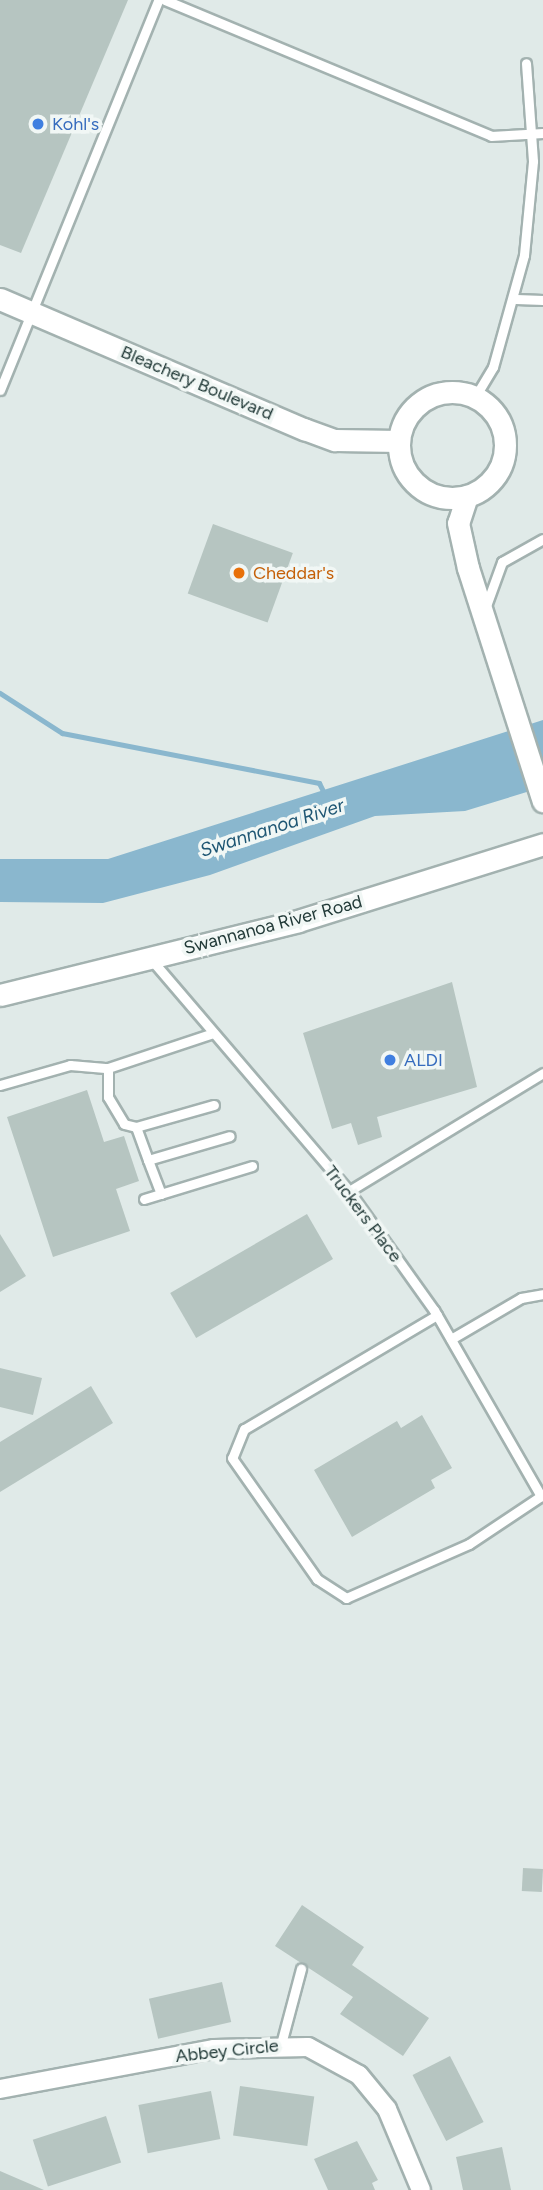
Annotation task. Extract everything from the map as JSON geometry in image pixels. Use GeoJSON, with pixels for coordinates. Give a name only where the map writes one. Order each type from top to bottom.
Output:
{"type":"FeatureCollection","features":[{"type":"Feature","properties":{"kind":"street","name":"Bleachery Boulevard"},"geometry":{"type":"LineString","coordinates":[[0,299],[304,429],[335,440],[399,441]]}},
{"type":"Feature","properties":{"kind":"street"},"geometry":{"type":"LineString","coordinates":[[467,496],[433,495],[419,486],[407,473],[399,441],[412,410],[426,399],[450,392],[475,397],[501,422],[505,449],[496,475],[467,496],[458,523],[482,622],[541,796]]}},
{"type":"Feature","properties":{"kind":"street","name":"Swannanoa River Road"},"geometry":{"type":"LineString","coordinates":[[0,995],[298,920],[543,844]]}},
{"type":"Feature","properties":{"kind":"street","name":"Abbey Circle"},"geometry":{"type":"LineString","coordinates":[[0,2089],[214,2049],[281,2044],[335,2056],[359,2075],[387,2109],[421,2190]]}},
{"type":"Feature","properties":{"kind":"lane"},"geometry":{"type":"LineString","coordinates":[[0,390],[158,0]]}},
{"type":"Feature","properties":{"kind":"lane"},"geometry":{"type":"LineString","coordinates":[[165,0],[491,136],[531,136],[543,133]]}},
{"type":"Feature","properties":{"kind":"lane"},"geometry":{"type":"LineString","coordinates":[[475,397],[493,367],[516,299],[531,136],[526,63]]}},
{"type":"Feature","properties":{"kind":"lane"},"geometry":{"type":"LineString","coordinates":[[516,299],[543,300]]}},
{"type":"Feature","properties":{"kind":"lane"},"geometry":{"type":"LineString","coordinates":[[482,622],[502,562],[543,539]]}},
{"type":"Feature","properties":{"kind":"lane","name":"Truckers Place"},"geometry":{"type":"LineString","coordinates":[[149,957],[349,1191],[437,1315],[542,1496]]}},
{"type":"Feature","properties":{"kind":"lane"},"geometry":{"type":"LineString","coordinates":[[0,1085],[70,1065],[108,1068],[213,1032]]}},
{"type":"Feature","properties":{"kind":"lane"},"geometry":{"type":"LineString","coordinates":[[108,1068],[108,1097],[124,1124],[136,1127],[214,1105]]}},
{"type":"Feature","properties":{"kind":"lane"},"geometry":{"type":"LineString","coordinates":[[349,1191],[543,1073]]}},
{"type":"Feature","properties":{"kind":"lane"},"geometry":{"type":"LineString","coordinates":[[136,1127],[161,1194]]}},
{"type":"Feature","properties":{"kind":"lane"},"geometry":{"type":"LineString","coordinates":[[148,1160],[230,1136]]}},
{"type":"Feature","properties":{"kind":"lane"},"geometry":{"type":"LineString","coordinates":[[144,1199],[253,1166]]}},
{"type":"Feature","properties":{"kind":"lane"},"geometry":{"type":"LineString","coordinates":[[450,1339],[521,1298],[543,1294]]}},
{"type":"Feature","properties":{"kind":"lane"},"geometry":{"type":"LineString","coordinates":[[437,1315],[244,1429],[232,1458],[317,1579],[346,1598],[469,1544],[542,1496]]}},
{"type":"Feature","properties":{"kind":"lane"},"geometry":{"type":"LineString","coordinates":[[281,2044],[301,1969]]}},
{"type":"Feature","properties":{"kind":"water","name":"Swannanoa River"},"geometry":{"type":"Polygon","coordinates":[[[543,720],[543,787],[465,811],[375,816],[210,875],[103,903],[0,902],[0,859],[108,859],[543,720]]]}},
{"type":"Feature","properties":{"kind":"building","name":"Kohl's"},"geometry":{"type":"Polygon","coordinates":[[[0,0],[128,0],[21,253],[0,245],[0,0]]]}},
{"type":"Feature","properties":{"kind":"building","name":"Cheddar's"},"geometry":{"type":"Polygon","coordinates":[[[213,524],[293,553],[268,623],[188,594],[213,524]]]}},
{"type":"Feature","properties":{"kind":"building","name":"ALDI"},"geometry":{"type":"Polygon","coordinates":[[[452,982],[477,1087],[377,1117],[382,1137],[358,1145],[351,1123],[332,1129],[303,1033],[452,982]]]}},
{"type":"Feature","properties":{"kind":"building"},"geometry":{"type":"Polygon","coordinates":[[[87,1090],[104,1142],[124,1136],[139,1181],[116,1189],[130,1231],[53,1257],[7,1117],[87,1090]]]}},
{"type":"Feature","properties":{"kind":"building"},"geometry":{"type":"Polygon","coordinates":[[[307,1214],[333,1259],[196,1338],[170,1293],[307,1214]]]}},
{"type":"Feature","properties":{"kind":"building"},"geometry":{"type":"Polygon","coordinates":[[[0,1234],[26,1276],[0,1292],[0,1234]]]}},
{"type":"Feature","properties":{"kind":"building"},"geometry":{"type":"Polygon","coordinates":[[[0,1368],[42,1378],[33,1415],[0,1407],[0,1368]]]}},
{"type":"Feature","properties":{"kind":"building"},"geometry":{"type":"Polygon","coordinates":[[[91,1386],[113,1423],[0,1492],[0,1442],[91,1386]]]}},
{"type":"Feature","properties":{"kind":"building"},"geometry":{"type":"Polygon","coordinates":[[[422,1415],[452,1468],[431,1480],[435,1488],[352,1537],[314,1470],[397,1421],[401,1428],[422,1415]]]}},
{"type":"Feature","properties":{"kind":"building"},"geometry":{"type":"Polygon","coordinates":[[[523,1868],[543,1869],[542,1892],[522,1891],[523,1868]]]}},
{"type":"Feature","properties":{"kind":"building"},"geometry":{"type":"Polygon","coordinates":[[[302,1905],[364,1947],[352,1965],[429,2018],[403,2056],[340,2014],[353,1997],[275,1946],[302,1905]]]}},
{"type":"Feature","properties":{"kind":"building"},"geometry":{"type":"Polygon","coordinates":[[[222,1982],[231,2022],[158,2039],[149,1999],[222,1982]]]}},
{"type":"Feature","properties":{"kind":"building"},"geometry":{"type":"Polygon","coordinates":[[[450,2056],[484,2122],[446,2141],[413,2075],[450,2056]]]}},
{"type":"Feature","properties":{"kind":"building"},"geometry":{"type":"Polygon","coordinates":[[[240,2086],[314,2096],[307,2146],[233,2136],[240,2086]]]}},
{"type":"Feature","properties":{"kind":"building"},"geometry":{"type":"Polygon","coordinates":[[[211,2091],[220,2139],[148,2153],[138,2105],[211,2091]]]}},
{"type":"Feature","properties":{"kind":"building"},"geometry":{"type":"Polygon","coordinates":[[[106,2116],[121,2163],[48,2186],[33,2140],[106,2116]]]}},
{"type":"Feature","properties":{"kind":"building"},"geometry":{"type":"Polygon","coordinates":[[[357,2141],[378,2180],[372,2183],[375,2190],[328,2190],[314,2159],[357,2141]]]}},
{"type":"Feature","properties":{"kind":"building"},"geometry":{"type":"Polygon","coordinates":[[[502,2147],[511,2190],[463,2190],[456,2157],[502,2147]]]}},
{"type":"Feature","properties":{"kind":"building"},"geometry":{"type":"Polygon","coordinates":[[[0,2171],[44,2190],[0,2190],[0,2171]]]}},
{"type":"Feature","properties":{"kind":"waterway","name":"Swannanoa River"},"geometry":{"type":"LineString","coordinates":[[0,693],[62,733],[319,783],[323,791]]}},
{"type":"Feature","properties":{"kind":"place","name":"Kohl's"},"geometry":{"type":"Point","coordinates":[38,124]}},
{"type":"Feature","properties":{"kind":"place","name":"Cheddar's"},"geometry":{"type":"Point","coordinates":[239,573]}},
{"type":"Feature","properties":{"kind":"place","name":"ALDI"},"geometry":{"type":"Point","coordinates":[390,1060]}}]}
